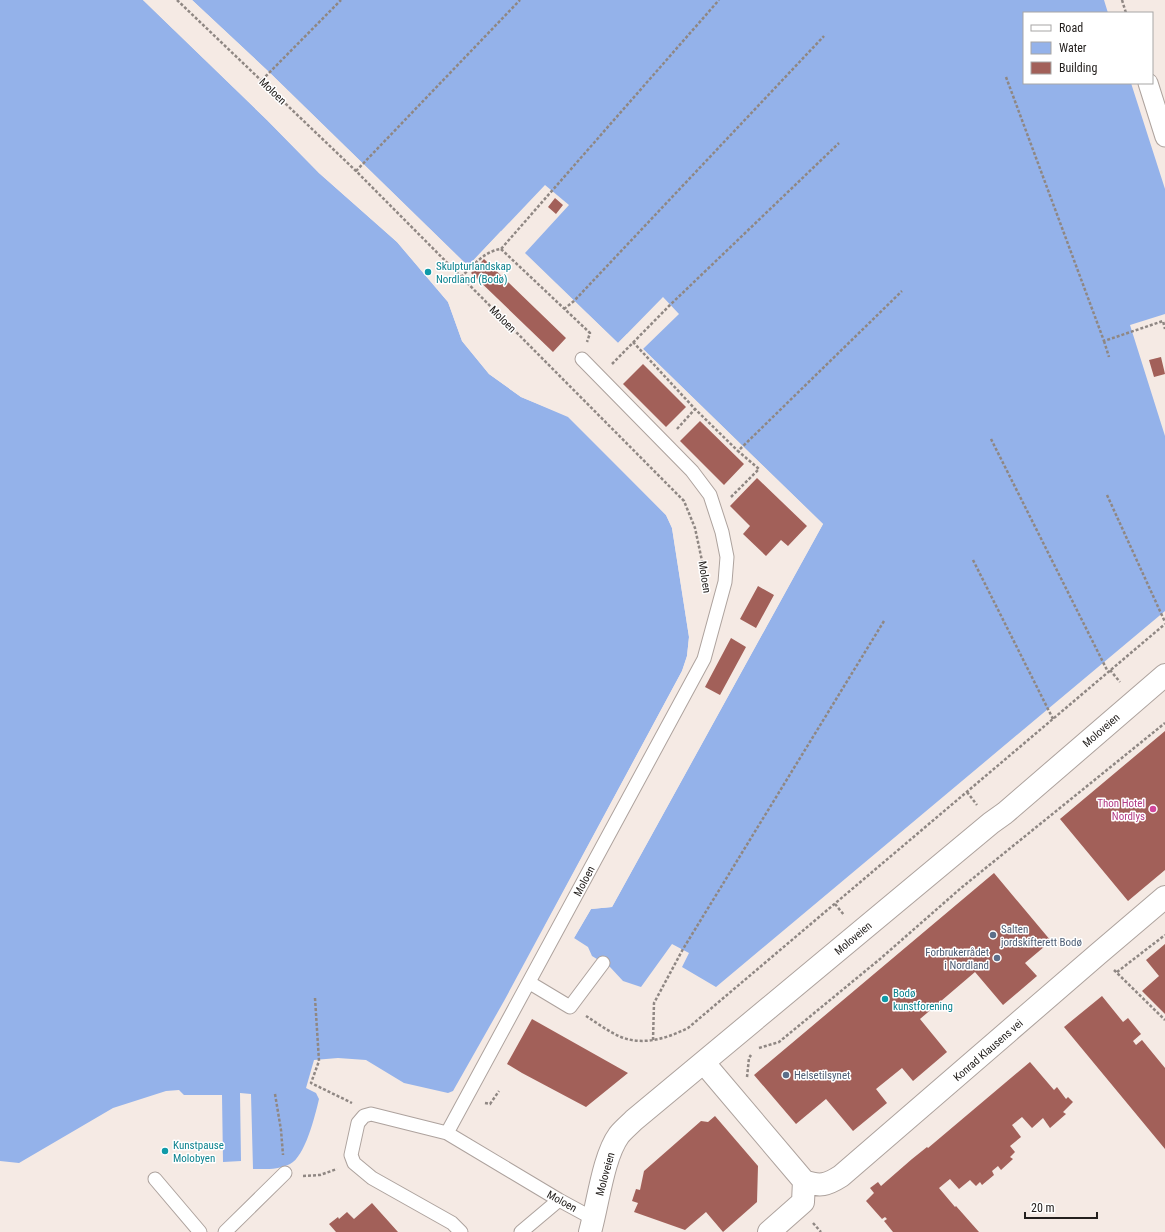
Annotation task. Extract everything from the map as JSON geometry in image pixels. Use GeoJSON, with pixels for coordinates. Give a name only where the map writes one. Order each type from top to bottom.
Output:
{"type":"FeatureCollection","features":[{"type":"Feature","properties":{"kind":"street"},"geometry":{"type":"LineString","coordinates":[[1148,84],[1165,137]]}},
{"type":"Feature","properties":{"kind":"street","name":"Moloveien"},"geometry":{"type":"LineString","coordinates":[[592,1225],[606,1164],[612,1147],[620,1134],[634,1120],[704,1063],[748,1024],[1005,813],[1165,675]]}},
{"type":"Feature","properties":{"kind":"street","name":"Konrad Klausens vei"},"geometry":{"type":"LineString","coordinates":[[804,1181],[815,1185],[829,1184],[841,1176],[1165,897]]}},
{"type":"Feature","properties":{"kind":"street"},"geometry":{"type":"LineString","coordinates":[[704,1063],[804,1181],[803,1202],[769,1232]]}},
{"type":"Feature","properties":{"kind":"lane","name":"Moloen"},"geometry":{"type":"LineString","coordinates":[[582,359],[664,443],[696,477],[710,495],[722,532],[727,557],[725,582],[704,659],[530,983],[447,1132],[559,1200],[592,1225]]}},
{"type":"Feature","properties":{"kind":"lane"},"geometry":{"type":"LineString","coordinates":[[530,983],[570,1006],[603,963]]}},
{"type":"Feature","properties":{"kind":"lane"},"geometry":{"type":"LineString","coordinates":[[447,1132],[371,1114],[364,1116],[358,1123],[351,1155],[354,1163],[372,1178],[452,1223],[461,1232]]}},
{"type":"Feature","properties":{"kind":"lane"},"geometry":{"type":"LineString","coordinates":[[225,1232],[285,1173]]}},
{"type":"Feature","properties":{"kind":"lane"},"geometry":{"type":"LineString","coordinates":[[155,1179],[200,1232]]}},
{"type":"Feature","properties":{"kind":"lane"},"geometry":{"type":"LineString","coordinates":[[521,1232],[559,1200]]}},
{"type":"Feature","properties":{"kind":"path","name":"Moloen"},"geometry":{"type":"LineString","coordinates":[[177,0],[356,171],[684,501],[695,528],[705,576]]}},
{"type":"Feature","properties":{"kind":"path"},"geometry":{"type":"LineString","coordinates":[[262,80],[340,0]]}},
{"type":"Feature","properties":{"kind":"path"},"geometry":{"type":"LineString","coordinates":[[356,171],[520,0]]}},
{"type":"Feature","properties":{"kind":"path"},"geometry":{"type":"LineString","coordinates":[[461,277],[492,250],[501,249],[719,0]]}},
{"type":"Feature","properties":{"kind":"path"},"geometry":{"type":"LineString","coordinates":[[1122,0],[1126,12]]}},
{"type":"Feature","properties":{"kind":"path"},"geometry":{"type":"LineString","coordinates":[[564,309],[574,301],[824,36]]}},
{"type":"Feature","properties":{"kind":"path"},"geometry":{"type":"LineString","coordinates":[[1006,77],[1104,341],[1108,356]]}},
{"type":"Feature","properties":{"kind":"path"},"geometry":{"type":"LineString","coordinates":[[599,378],[670,305],[840,143]]}},
{"type":"Feature","properties":{"kind":"path"},"geometry":{"type":"LineString","coordinates":[[501,249],[590,333],[582,359]]}},
{"type":"Feature","properties":{"kind":"path"},"geometry":{"type":"LineString","coordinates":[[738,451],[902,290]]}},
{"type":"Feature","properties":{"kind":"path"},"geometry":{"type":"LineString","coordinates":[[1104,341],[1163,321],[1165,329]]}},
{"type":"Feature","properties":{"kind":"path"},"geometry":{"type":"LineString","coordinates":[[634,342],[695,409],[738,451],[759,469],[716,512]]}},
{"type":"Feature","properties":{"kind":"path"},"geometry":{"type":"LineString","coordinates":[[664,443],[695,409]]}},
{"type":"Feature","properties":{"kind":"path"},"geometry":{"type":"LineString","coordinates":[[991,439],[1109,672],[1122,684]]}},
{"type":"Feature","properties":{"kind":"path"},"geometry":{"type":"LineString","coordinates":[[570,1006],[621,1037],[637,1041],[653,1040],[672,1036],[688,1028],[1165,623],[1107,495]]}},
{"type":"Feature","properties":{"kind":"path"},"geometry":{"type":"LineString","coordinates":[[973,560],[1053,719]]}},
{"type":"Feature","properties":{"kind":"path"},"geometry":{"type":"LineString","coordinates":[[653,1040],[654,1003],[683,949],[884,621]]}},
{"type":"Feature","properties":{"kind":"path"},"geometry":{"type":"LineString","coordinates":[[752,1083],[747,1077],[749,1058],[759,1048],[779,1042],[880,959],[961,888],[1165,723]]}},
{"type":"Feature","properties":{"kind":"path"},"geometry":{"type":"LineString","coordinates":[[967,792],[981,810]]}},
{"type":"Feature","properties":{"kind":"path"},"geometry":{"type":"LineString","coordinates":[[1117,972],[1165,935]]}},
{"type":"Feature","properties":{"kind":"path"},"geometry":{"type":"LineString","coordinates":[[1098,954],[1165,1020]]}},
{"type":"Feature","properties":{"kind":"path"},"geometry":{"type":"LineString","coordinates":[[315,998],[320,1061],[311,1083],[358,1106],[364,1116]]}},
{"type":"Feature","properties":{"kind":"path"},"geometry":{"type":"LineString","coordinates":[[275,1094],[281,1130],[285,1173],[298,1177],[320,1175],[354,1163]]}},
{"type":"Feature","properties":{"kind":"water"},"geometry":{"type":"Polygon","coordinates":[[[0,0],[143,0],[267,120],[319,173],[397,242],[448,302],[462,341],[489,374],[521,397],[568,416],[666,515],[672,528],[689,637],[687,656],[682,671],[504,1001],[453,1091],[448,1093],[404,1083],[366,1060],[338,1058],[314,1060],[306,1088],[316,1093],[319,1099],[309,1135],[305,1145],[295,1160],[290,1164],[281,1167],[272,1169],[253,1169],[251,1094],[240,1093],[241,1161],[223,1162],[222,1095],[184,1095],[179,1090],[166,1091],[113,1108],[19,1163],[0,1161],[0,0]]]}},
{"type":"Feature","properties":{"kind":"water"},"geometry":{"type":"Polygon","coordinates":[[[192,0],[1104,0],[1108,12],[1023,12],[1023,84],[1131,84],[1165,189],[1165,314],[1130,325],[1165,436],[1165,611],[716,987],[682,967],[689,953],[672,944],[641,987],[623,981],[610,967],[592,956],[588,947],[574,938],[591,909],[612,907],[823,524],[643,349],[679,314],[663,297],[618,343],[525,253],[569,205],[545,185],[468,266],[269,72],[192,0]]]}},
{"type":"Feature","properties":{"kind":"pier"},"geometry":{"type":"Polygon","coordinates":[[[143,0],[146,0],[320,172],[399,240],[450,301],[463,340],[490,372],[521,395],[569,415],[667,513],[674,527],[691,637],[689,656],[684,671],[546,927],[545,926],[682,671],[687,656],[689,637],[672,528],[666,515],[568,417],[521,397],[489,374],[462,341],[448,302],[397,242],[319,173],[267,120],[143,0]]]}},
{"type":"Feature","properties":{"kind":"pier"},"geometry":{"type":"Polygon","coordinates":[[[190,0],[192,0],[269,72],[468,266],[501,231],[503,233],[470,267],[467,268],[190,0]]]}},
{"type":"Feature","properties":{"kind":"pier"},"geometry":{"type":"Polygon","coordinates":[[[523,252],[618,343],[627,334],[629,335],[620,344],[617,344],[523,255],[523,252]]]}},
{"type":"Feature","properties":{"kind":"pier"},"geometry":{"type":"Polygon","coordinates":[[[642,348],[823,524],[612,907],[591,909],[574,938],[572,937],[590,907],[611,905],[820,525],[642,350],[642,348]]]}},
{"type":"Feature","properties":{"kind":"building"},"geometry":{"type":"Polygon","coordinates":[[[555,198],[563,205],[556,214],[548,207],[555,198]]]}},
{"type":"Feature","properties":{"kind":"building"},"geometry":{"type":"Polygon","coordinates":[[[484,259],[566,338],[553,352],[471,273],[484,259]]]}},
{"type":"Feature","properties":{"kind":"building"},"geometry":{"type":"Polygon","coordinates":[[[1161,357],[1165,374],[1154,377],[1149,360],[1161,357]]]}},
{"type":"Feature","properties":{"kind":"building"},"geometry":{"type":"Polygon","coordinates":[[[643,364],[686,407],[666,427],[623,384],[643,364]]]}},
{"type":"Feature","properties":{"kind":"building"},"geometry":{"type":"Polygon","coordinates":[[[700,421],[744,464],[724,485],[680,441],[700,421]]]}},
{"type":"Feature","properties":{"kind":"building"},"geometry":{"type":"Polygon","coordinates":[[[757,478],[807,526],[788,546],[781,540],[766,556],[743,534],[750,526],[730,506],[757,478]]]}},
{"type":"Feature","properties":{"kind":"building"},"geometry":{"type":"Polygon","coordinates":[[[758,586],[774,595],[756,628],[740,619],[758,586]]]}},
{"type":"Feature","properties":{"kind":"building"},"geometry":{"type":"Polygon","coordinates":[[[731,638],[746,647],[720,695],[705,687],[731,638]]]}},
{"type":"Feature","properties":{"kind":"building"},"geometry":{"type":"Polygon","coordinates":[[[1165,731],[1165,870],[1128,901],[1060,819],[1165,731]]]}},
{"type":"Feature","properties":{"kind":"building"},"geometry":{"type":"Polygon","coordinates":[[[994,873],[1051,941],[1025,963],[1037,976],[1003,1005],[975,972],[920,1019],[947,1052],[913,1081],[902,1068],[876,1089],[887,1103],[853,1131],[826,1099],[796,1124],[754,1075],[994,873]]]}},
{"type":"Feature","properties":{"kind":"building"},"geometry":{"type":"Polygon","coordinates":[[[1165,944],[1165,1014],[1142,991],[1159,976],[1146,960],[1165,944]]]}},
{"type":"Feature","properties":{"kind":"building"},"geometry":{"type":"Polygon","coordinates":[[[1102,996],[1123,1022],[1128,1018],[1141,1034],[1133,1041],[1136,1045],[1142,1040],[1165,1068],[1165,1149],[1064,1027],[1102,996]]]}},
{"type":"Feature","properties":{"kind":"building"},"geometry":{"type":"Polygon","coordinates":[[[532,1019],[628,1073],[586,1107],[522,1073],[507,1064],[532,1019]]]}},
{"type":"Feature","properties":{"kind":"building"},"geometry":{"type":"Polygon","coordinates":[[[1030,1062],[1054,1090],[1057,1087],[1066,1099],[1068,1097],[1073,1102],[1063,1112],[1066,1114],[1050,1128],[1043,1118],[1032,1128],[1022,1117],[1012,1125],[1021,1137],[1010,1146],[1015,1152],[1010,1157],[1013,1159],[1001,1170],[998,1166],[992,1171],[994,1175],[982,1185],[980,1182],[976,1186],[970,1180],[959,1189],[950,1179],[939,1188],[979,1232],[893,1232],[884,1221],[887,1219],[885,1217],[882,1219],[866,1201],[874,1193],[870,1188],[878,1182],[881,1186],[1030,1062]]]}},
{"type":"Feature","properties":{"kind":"building"},"geometry":{"type":"Polygon","coordinates":[[[715,1116],[758,1166],[757,1202],[723,1232],[706,1212],[685,1230],[634,1212],[638,1203],[632,1201],[636,1189],[640,1190],[644,1171],[701,1121],[708,1122],[715,1116]]]}},
{"type":"Feature","properties":{"kind":"building"},"geometry":{"type":"Polygon","coordinates":[[[372,1203],[398,1232],[336,1232],[329,1224],[338,1217],[339,1219],[347,1212],[354,1219],[372,1203]]]}},
{"type":"Feature","properties":{"kind":"place","name":"Skulpturlandskap Nordland (Bodø)"},"geometry":{"type":"Point","coordinates":[428,272]}},
{"type":"Feature","properties":{"kind":"place","name":"Thon Hotel Nordlys"},"geometry":{"type":"Point","coordinates":[1153,809]}},
{"type":"Feature","properties":{"kind":"place","name":"Salten jordskifterett Bodø"},"geometry":{"type":"Point","coordinates":[993,935]}},
{"type":"Feature","properties":{"kind":"place","name":"Forbrukerrådet i Nordland"},"geometry":{"type":"Point","coordinates":[997,958]}},
{"type":"Feature","properties":{"kind":"place","name":"Bodø kunstforening"},"geometry":{"type":"Point","coordinates":[885,999]}},
{"type":"Feature","properties":{"kind":"place","name":"Helsetilsynet"},"geometry":{"type":"Point","coordinates":[786,1075]}},
{"type":"Feature","properties":{"kind":"place","name":"Kunstpause Molobyen"},"geometry":{"type":"Point","coordinates":[165,1151]}}]}
